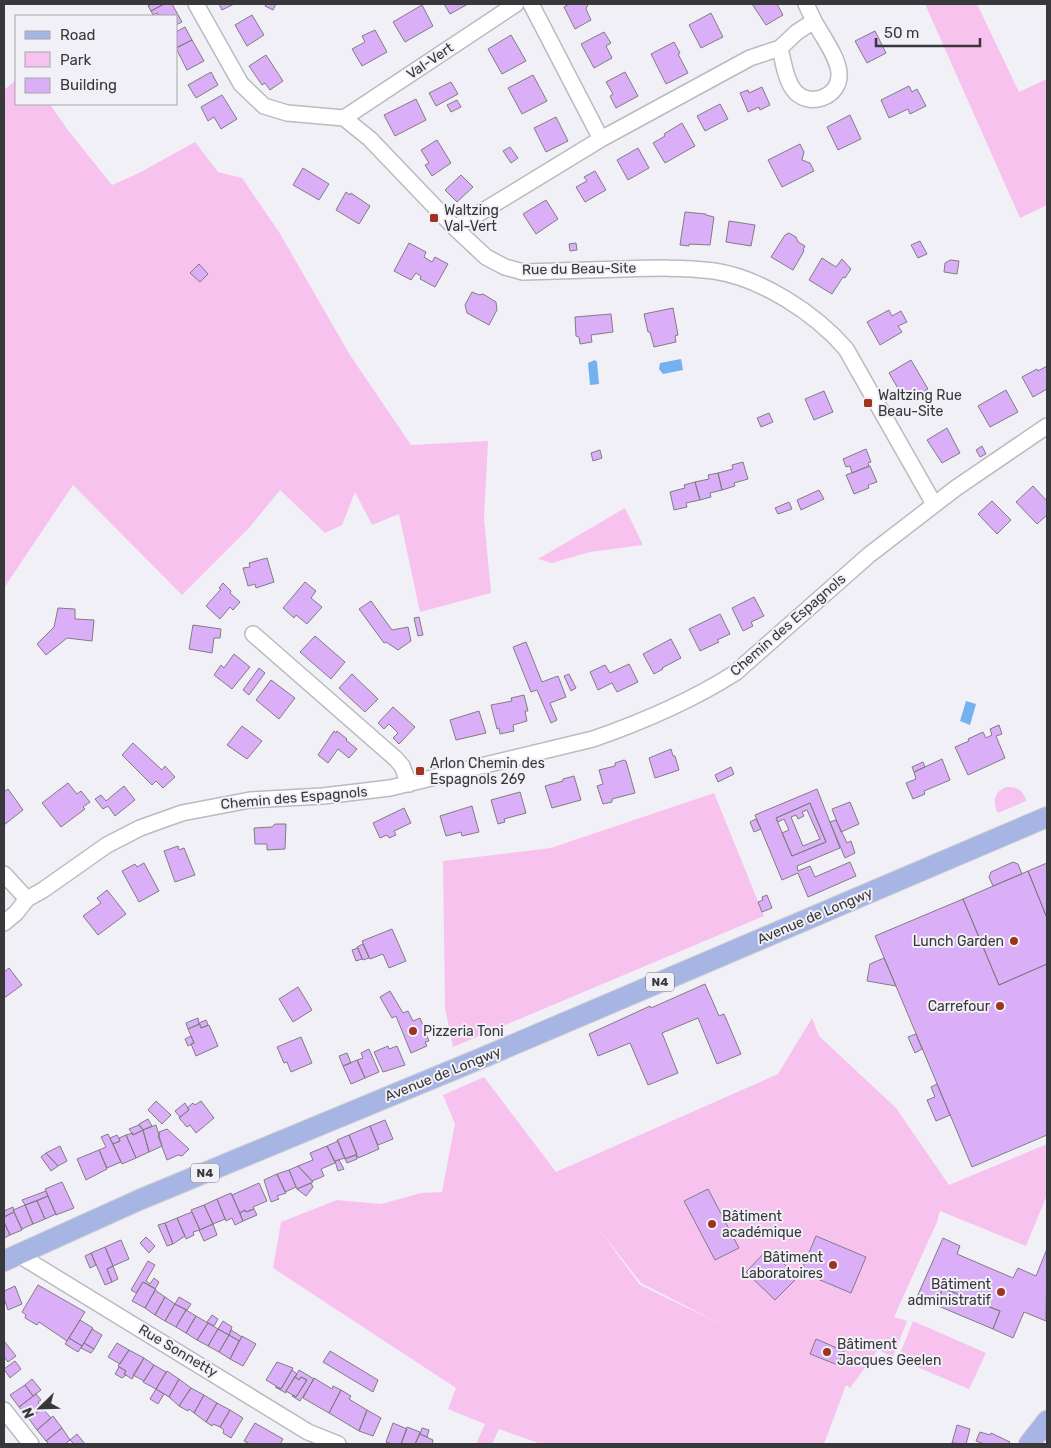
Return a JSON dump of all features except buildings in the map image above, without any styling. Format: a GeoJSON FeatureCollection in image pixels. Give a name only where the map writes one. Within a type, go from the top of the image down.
{"type":"FeatureCollection","features":[{"type":"Feature","properties":{"kind":"main road","name":"Avenue de Longwy"},"geometry":{"type":"LineString","coordinates":[[11,1258],[139,1200],[489,1055],[1047,817]]}},
{"type":"Feature","properties":{"kind":"main road"},"geometry":{"type":"LineString","coordinates":[[1029,1444],[1047,1421]]}},
{"type":"Feature","properties":{"kind":"street"},"geometry":{"type":"LineString","coordinates":[[196,4],[240,84],[264,106],[287,113],[344,118]]}},
{"type":"Feature","properties":{"kind":"street","name":"Val-Vert"},"geometry":{"type":"LineString","coordinates":[[344,118],[516,4]]}},
{"type":"Feature","properties":{"kind":"street"},"geometry":{"type":"LineString","coordinates":[[531,4],[601,139]]}},
{"type":"Feature","properties":{"kind":"street"},"geometry":{"type":"LineString","coordinates":[[780,48],[792,88],[800,96],[811,100],[821,98],[838,85],[837,62],[806,4]]}},
{"type":"Feature","properties":{"kind":"street"},"geometry":{"type":"LineString","coordinates":[[455,228],[601,139],[750,58],[780,48],[797,32],[814,21]]}},
{"type":"Feature","properties":{"kind":"street","name":"Rue du Beau-Site"},"geometry":{"type":"LineString","coordinates":[[344,118],[370,139],[455,228],[486,257],[505,267],[523,272],[674,268],[715,271],[754,283],[787,300],[836,337],[846,349],[934,504]]}},
{"type":"Feature","properties":{"kind":"street","name":"Chemin des Espagnols"},"geometry":{"type":"LineString","coordinates":[[4,922],[16,913],[27,899],[107,845],[140,828],[182,813],[250,800],[358,793],[408,784],[593,739],[622,729],[696,696],[735,673],[869,555],[934,504],[1047,426]]}},
{"type":"Feature","properties":{"kind":"street"},"geometry":{"type":"LineString","coordinates":[[253,634],[396,759],[402,766],[408,784]]}},
{"type":"Feature","properties":{"kind":"street"},"geometry":{"type":"LineString","coordinates":[[4,874],[27,899]]}},
{"type":"Feature","properties":{"kind":"street","name":"Rue Sonnetty"},"geometry":{"type":"LineString","coordinates":[[11,1258],[305,1438],[338,1444]]}},
{"type":"Feature","properties":{"kind":"street"},"geometry":{"type":"LineString","coordinates":[[4,1410],[31,1444]]}},
{"type":"Feature","properties":{"kind":"green space"},"geometry":{"type":"Polygon","coordinates":[[[925,4],[977,4],[1019,92],[1047,79],[1047,205],[1020,218],[925,4]]]}},
{"type":"Feature","properties":{"kind":"green space"},"geometry":{"type":"Polygon","coordinates":[[[15,81],[15,105],[51,105],[67,129],[112,185],[139,173],[195,142],[218,172],[242,178],[279,232],[350,355],[411,445],[488,441],[484,518],[491,593],[420,612],[399,514],[372,525],[355,492],[342,525],[325,533],[280,490],[249,528],[182,595],[73,485],[4,588],[4,90],[15,81]]]}},
{"type":"Feature","properties":{"kind":"green space"},"geometry":{"type":"Polygon","coordinates":[[[625,508],[643,545],[590,552],[552,563],[538,559],[625,508]]]}},
{"type":"Feature","properties":{"kind":"green space"},"geometry":{"type":"Polygon","coordinates":[[[1007,787],[1021,791],[1026,801],[998,813],[995,797],[999,791],[1007,787]]]}},
{"type":"Feature","properties":{"kind":"green space"},"geometry":{"type":"Polygon","coordinates":[[[714,793],[764,916],[453,1047],[445,1008],[443,861],[551,848],[714,793]]]}},
{"type":"Feature","properties":{"kind":"green space"},"geometry":{"type":"Polygon","coordinates":[[[812,1018],[819,1036],[896,1108],[949,1185],[1047,1144],[1047,1195],[1026,1246],[940,1211],[937,1222],[894,1317],[907,1321],[893,1357],[878,1350],[850,1388],[846,1385],[824,1444],[541,1444],[499,1429],[492,1444],[476,1444],[485,1424],[448,1409],[456,1388],[273,1268],[281,1222],[337,1200],[381,1204],[421,1193],[442,1192],[455,1124],[443,1095],[484,1077],[556,1172],[778,1074],[812,1018]],[[598,1228],[640,1285],[723,1325],[641,1283],[598,1228]]]}},
{"type":"Feature","properties":{"kind":"green space"},"geometry":{"type":"Polygon","coordinates":[[[913,1321],[986,1353],[969,1389],[898,1359],[913,1321]]]}},
{"type":"Feature","properties":{"kind":"water"},"geometry":{"type":"Polygon","coordinates":[[[681,359],[683,370],[663,374],[659,369],[660,363],[681,359]]]}},
{"type":"Feature","properties":{"kind":"water"},"geometry":{"type":"Polygon","coordinates":[[[595,360],[597,362],[599,384],[590,385],[588,363],[595,360]]]}},
{"type":"Feature","properties":{"kind":"water"},"geometry":{"type":"Polygon","coordinates":[[[966,701],[976,704],[970,725],[960,721],[966,701]]]}},
{"type":"Feature","properties":{"kind":"place","name":"Waltzing Val-Vert"},"geometry":{"type":"Point","coordinates":[434,218]}},
{"type":"Feature","properties":{"kind":"place","name":"Waltzing Rue Beau-Site"},"geometry":{"type":"Point","coordinates":[868,403]}},
{"type":"Feature","properties":{"kind":"place","name":"Arlon Chemin des Espagnols 269"},"geometry":{"type":"Point","coordinates":[420,771]}},
{"type":"Feature","properties":{"kind":"place","name":"Lunch Garden"},"geometry":{"type":"Point","coordinates":[1014,941]}},
{"type":"Feature","properties":{"kind":"place","name":"Carrefour"},"geometry":{"type":"Point","coordinates":[1000,1006]}},
{"type":"Feature","properties":{"kind":"place","name":"Pizzeria Toni"},"geometry":{"type":"Point","coordinates":[413,1031]}},
{"type":"Feature","properties":{"kind":"place","name":"Bâtiment académique"},"geometry":{"type":"Point","coordinates":[712,1224]}},
{"type":"Feature","properties":{"kind":"place","name":"Bâtiment Laboratoires"},"geometry":{"type":"Point","coordinates":[833,1265]}},
{"type":"Feature","properties":{"kind":"place","name":"Bâtiment administratif"},"geometry":{"type":"Point","coordinates":[1001,1292]}},
{"type":"Feature","properties":{"kind":"place","name":"Bâtiment Jacques Geelen"},"geometry":{"type":"Point","coordinates":[827,1352]}}]}
